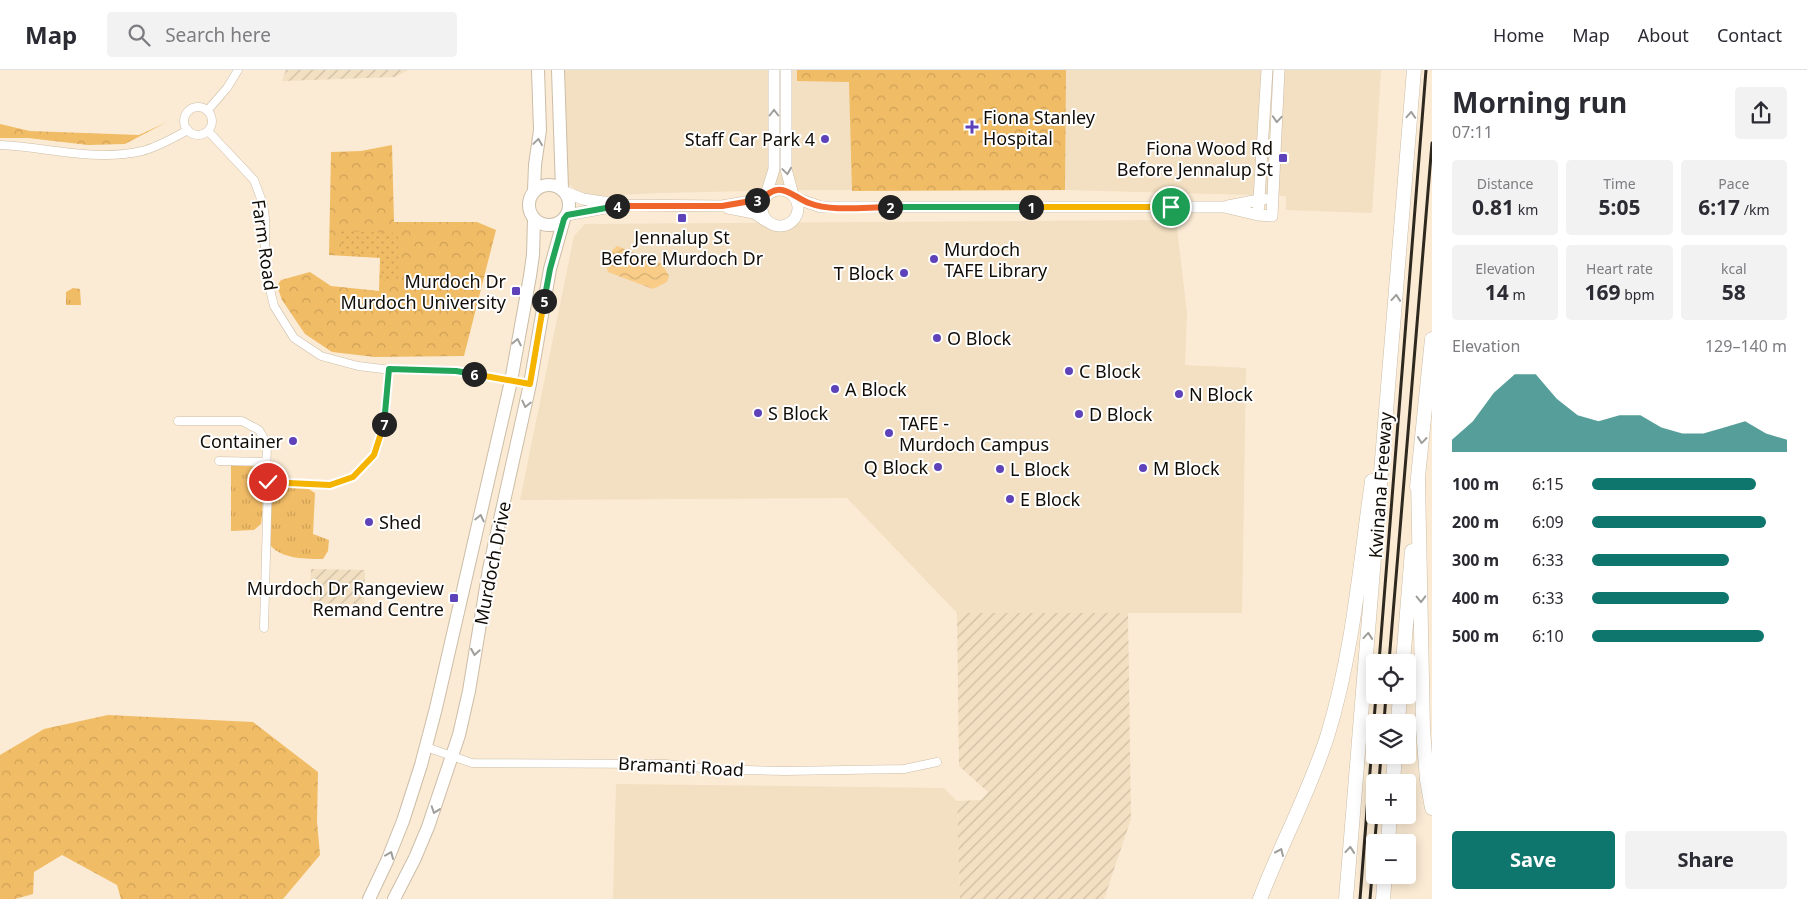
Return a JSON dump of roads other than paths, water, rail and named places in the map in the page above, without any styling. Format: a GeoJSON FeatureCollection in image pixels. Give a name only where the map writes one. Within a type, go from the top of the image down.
{"type":"FeatureCollection","features":[{"type":"Feature","properties":{"kind":"highway","name":"Kwinana Freeway"},"geometry":{"type":"LineString","coordinates":[[1346,899],[1414,70]]}},
{"type":"Feature","properties":{"kind":"highway","name":"Kwinana Freeway"},"geometry":{"type":"LineString","coordinates":[[1404,654],[1432,339]]}},
{"type":"Feature","properties":{"kind":"highway"},"geometry":{"type":"LineString","coordinates":[[1260,899],[1314,775],[1328,734],[1340,686],[1350,643],[1391,346]]}},
{"type":"Feature","properties":{"kind":"highway"},"geometry":{"type":"LineString","coordinates":[[1418,480],[1423,729],[1427,780],[1432,808]]}},
{"type":"Feature","properties":{"kind":"highway"},"geometry":{"type":"LineString","coordinates":[[1383,899],[1384,884]]}},
{"type":"Feature","properties":{"kind":"main road","name":"Murdoch Drive"},"geometry":{"type":"LineString","coordinates":[[368,899],[395,842],[426,747],[511,381],[533,255],[534,219],[529,208],[534,190],[540,130],[538,70]]}},
{"type":"Feature","properties":{"kind":"main road","name":"Murdoch Drive"},"geometry":{"type":"LineString","coordinates":[[395,898],[416,858],[428,827],[453,755],[464,713],[489,570],[530,384],[550,269],[570,203],[564,191],[558,70]]}},
{"type":"Feature","properties":{"kind":"main road"},"geometry":{"type":"LineString","coordinates":[[534,190],[545,185],[551,185],[564,191]]}},
{"type":"Feature","properties":{"kind":"main road"},"geometry":{"type":"LineString","coordinates":[[534,219],[539,223],[552,225],[565,217]]}},
{"type":"Feature","properties":{"kind":"street"},"geometry":{"type":"LineString","coordinates":[[207,111],[228,88],[238,70]]}},
{"type":"Feature","properties":{"kind":"street"},"geometry":{"type":"LineString","coordinates":[[766,221],[761,211],[774,168],[774,70]]}},
{"type":"Feature","properties":{"kind":"street"},"geometry":{"type":"LineString","coordinates":[[786,70],[786,169],[798,204],[798,212],[792,221]]}},
{"type":"Feature","properties":{"kind":"street"},"geometry":{"type":"LineString","coordinates":[[1258,215],[1267,70]]}},
{"type":"Feature","properties":{"kind":"street"},"geometry":{"type":"LineString","coordinates":[[1224,207],[1258,215],[1272,216],[1279,70]]}},
{"type":"Feature","properties":{"kind":"street"},"geometry":{"type":"LineString","coordinates":[[198,107],[207,111],[212,120],[208,131],[199,135],[188,130],[184,119],[189,110],[198,107]]}},
{"type":"Feature","properties":{"kind":"street"},"geometry":{"type":"LineString","coordinates":[[0,145],[24,146],[99,156],[144,150],[163,144],[188,130]]}},
{"type":"Feature","properties":{"kind":"street","name":"Farm Road"},"geometry":{"type":"LineString","coordinates":[[208,131],[254,180],[263,204],[266,268],[274,306],[294,338],[321,356],[358,366],[456,371],[530,384]]}},
{"type":"Feature","properties":{"kind":"street"},"geometry":{"type":"LineString","coordinates":[[564,191],[583,198],[623,205],[722,206],[765,197],[778,190],[784,190],[821,207],[1224,207],[1272,199]]}},
{"type":"Feature","properties":{"kind":"street"},"geometry":{"type":"LineString","coordinates":[[565,217],[623,205]]}},
{"type":"Feature","properties":{"kind":"street"},"geometry":{"type":"LineString","coordinates":[[722,206],[754,214],[778,226],[784,226],[821,207]]}},
{"type":"Feature","properties":{"kind":"street"},"geometry":{"type":"LineString","coordinates":[[268,482],[330,485],[353,477],[374,455],[384,426],[389,369]]}},
{"type":"Feature","properties":{"kind":"street"},"geometry":{"type":"LineString","coordinates":[[178,421],[242,421],[259,430],[266,444],[268,482],[264,628]]}},
{"type":"Feature","properties":{"kind":"street"},"geometry":{"type":"LineString","coordinates":[[219,461],[266,462]]}},
{"type":"Feature","properties":{"kind":"street","name":"Bramanti Road"},"geometry":{"type":"LineString","coordinates":[[426,747],[472,763],[666,764],[710,769],[785,771],[904,769],[937,762]]}},
{"type":"Feature","properties":{"kind":"water"},"geometry":{"type":"Polygon","coordinates":[[[617,246],[662,264],[669,276],[667,282],[653,289],[608,272],[608,257],[617,246]]]}},
{"type":"Feature","properties":{"kind":"railway"},"geometry":{"type":"LineString","coordinates":[[1380,654],[1426,70]]}},
{"type":"Feature","properties":{"kind":"railway"},"geometry":{"type":"LineString","coordinates":[[1390,654],[1432,143]]}},
{"type":"Feature","properties":{"kind":"railway"},"geometry":{"type":"LineString","coordinates":[[1360,899],[1375,704]]}},
{"type":"Feature","properties":{"kind":"railway"},"geometry":{"type":"LineString","coordinates":[[1385,704],[1385,714]]}},
{"type":"Feature","properties":{"kind":"railway"},"geometry":{"type":"LineString","coordinates":[[1380,764],[1380,774]]}},
{"type":"Feature","properties":{"kind":"railway"},"geometry":{"type":"LineString","coordinates":[[1370,899],[1376,824]]}},
{"type":"Feature","properties":{"kind":"place","name":"Fiona Stanley Hospital"},"geometry":{"type":"Point","coordinates":[972,127]}},
{"type":"Feature","properties":{"kind":"place","name":"Staff Car Park 4"},"geometry":{"type":"Point","coordinates":[825,139]}},
{"type":"Feature","properties":{"kind":"place","name":"Fiona Wood Rd Before Jennalup St"},"geometry":{"type":"Point","coordinates":[1283,158]}},
{"type":"Feature","properties":{"kind":"place","name":"Jennalup St Before Murdoch Dr"},"geometry":{"type":"Point","coordinates":[682,218]}},
{"type":"Feature","properties":{"kind":"place","name":"Murdoch TAFE Library"},"geometry":{"type":"Point","coordinates":[934,259]}},
{"type":"Feature","properties":{"kind":"place","name":"T Block"},"geometry":{"type":"Point","coordinates":[904,273]}},
{"type":"Feature","properties":{"kind":"place","name":"Murdoch Dr Murdoch University"},"geometry":{"type":"Point","coordinates":[516,291]}},
{"type":"Feature","properties":{"kind":"place","name":"O Block"},"geometry":{"type":"Point","coordinates":[937,338]}},
{"type":"Feature","properties":{"kind":"place","name":"C Block"},"geometry":{"type":"Point","coordinates":[1069,371]}},
{"type":"Feature","properties":{"kind":"place","name":"A Block"},"geometry":{"type":"Point","coordinates":[835,389]}},
{"type":"Feature","properties":{"kind":"place","name":"N Block"},"geometry":{"type":"Point","coordinates":[1179,394]}},
{"type":"Feature","properties":{"kind":"place","name":"S Block"},"geometry":{"type":"Point","coordinates":[758,413]}},
{"type":"Feature","properties":{"kind":"place","name":"D Block"},"geometry":{"type":"Point","coordinates":[1079,414]}},
{"type":"Feature","properties":{"kind":"place","name":"TAFE - Murdoch Campus"},"geometry":{"type":"Point","coordinates":[889,433]}},
{"type":"Feature","properties":{"kind":"place","name":"Container"},"geometry":{"type":"Point","coordinates":[293,441]}},
{"type":"Feature","properties":{"kind":"place","name":"Q Block"},"geometry":{"type":"Point","coordinates":[938,467]}},
{"type":"Feature","properties":{"kind":"place","name":"M Block"},"geometry":{"type":"Point","coordinates":[1143,468]}},
{"type":"Feature","properties":{"kind":"place","name":"L Block"},"geometry":{"type":"Point","coordinates":[1000,469]}},
{"type":"Feature","properties":{"kind":"place","name":"E Block"},"geometry":{"type":"Point","coordinates":[1010,499]}},
{"type":"Feature","properties":{"kind":"place","name":"Shed"},"geometry":{"type":"Point","coordinates":[369,522]}},
{"type":"Feature","properties":{"kind":"place","name":"Murdoch Dr Rangeview Remand Centre"},"geometry":{"type":"Point","coordinates":[454,598]}}]}
